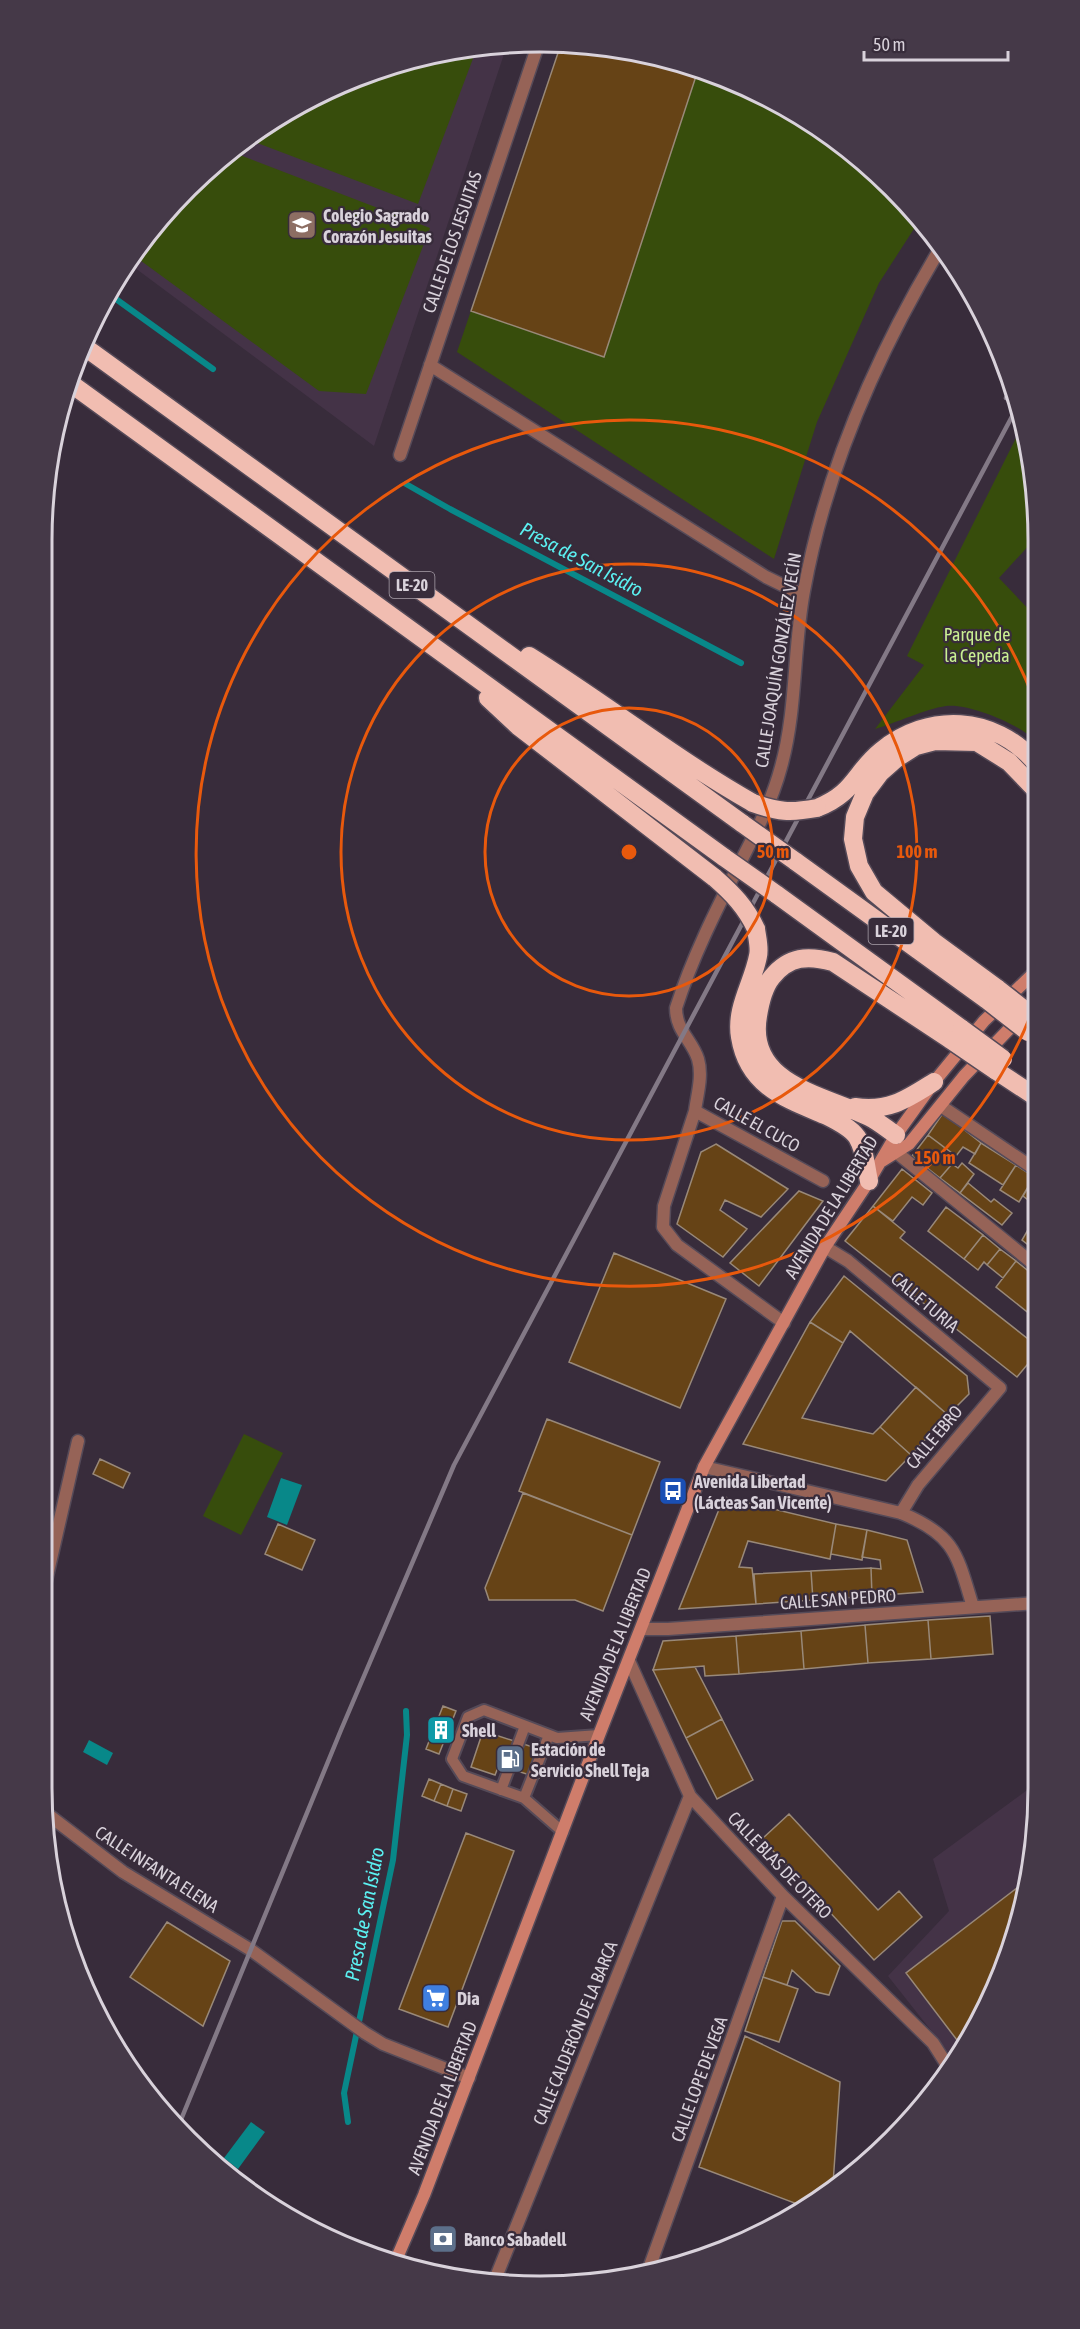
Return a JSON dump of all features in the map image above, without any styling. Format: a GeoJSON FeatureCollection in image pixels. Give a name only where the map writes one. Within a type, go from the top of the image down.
{"type":"FeatureCollection","features":[{"type":"Feature","properties":{"kind":"highway","name":"LE-20"},"geometry":{"type":"LineString","coordinates":[[91,351],[743,824],[992,995],[1028,1026]]}},
{"type":"Feature","properties":{"kind":"highway","name":"LE-20"},"geometry":{"type":"LineString","coordinates":[[77,388],[776,894],[956,1035]]}},
{"type":"Feature","properties":{"kind":"highway"},"geometry":{"type":"LineString","coordinates":[[407,582],[576,685],[725,787],[753,803],[776,811],[794,813],[817,808],[836,800],[851,787],[881,750],[924,727],[947,723],[972,724],[992,730],[1012,741],[1028,756]]}},
{"type":"Feature","properties":{"kind":"highway"},"geometry":{"type":"LineString","coordinates":[[425,640],[518,726],[715,878],[748,912],[756,929],[759,954],[740,1016],[740,1036],[746,1057],[758,1077],[774,1093],[838,1113],[870,1118],[896,1144]]}},
{"type":"Feature","properties":{"kind":"highway"},"geometry":{"type":"LineString","coordinates":[[992,995],[874,892],[860,866],[853,839],[855,817],[865,793],[880,773],[897,758],[916,746],[935,741],[976,742],[1009,762],[1028,782]]}},
{"type":"Feature","properties":{"kind":"highway"},"geometry":{"type":"LineString","coordinates":[[869,1182],[863,1150],[856,1135],[838,1113],[788,1082],[773,1070],[762,1054],[757,1038],[757,1019],[761,1000],[769,980],[782,966],[798,959],[816,957],[833,962],[956,1035],[999,1064],[1028,1079]]}},
{"type":"Feature","properties":{"kind":"highway"},"geometry":{"type":"LineString","coordinates":[[999,1064],[1028,1090]]}},
{"type":"Feature","properties":{"kind":"highway"},"geometry":{"type":"LineString","coordinates":[[838,1113],[863,1108],[889,1107],[906,1100],[934,1082]]}},
{"type":"Feature","properties":{"kind":"main road","name":"AVENIDA DE LA LIBERTAD"},"geometry":{"type":"LineString","coordinates":[[398,2255],[424,2195],[704,1467],[825,1247],[869,1182],[880,1161],[896,1144],[934,1082],[984,1021],[1028,979]]}},
{"type":"Feature","properties":{"kind":"main road"},"geometry":{"type":"LineString","coordinates":[[896,1144],[923,1126],[964,1076],[1028,1009]]}},
{"type":"Feature","properties":{"kind":"street","name":"CALLE DE LOS JESUITAS"},"geometry":{"type":"LineString","coordinates":[[400,455],[536,52]]}},
{"type":"Feature","properties":{"kind":"street","name":"CALLE JOAQUÍN GONZÁLEZ VECÍN"},"geometry":{"type":"LineString","coordinates":[[695,1111],[700,1076],[698,1060],[676,1021],[676,1008],[712,919],[771,801],[777,783],[790,713],[803,595],[812,549],[840,454],[865,389],[895,327],[936,256]]}},
{"type":"Feature","properties":{"kind":"street"},"geometry":{"type":"LineString","coordinates":[[430,366],[766,577],[803,595]]}},
{"type":"Feature","properties":{"kind":"street"},"geometry":{"type":"LineString","coordinates":[[941,1106],[1028,1165]]}},
{"type":"Feature","properties":{"kind":"street","name":"CALLE EL CUCO"},"geometry":{"type":"LineString","coordinates":[[784,1323],[677,1245],[663,1227],[664,1206],[695,1111],[823,1181]]}},
{"type":"Feature","properties":{"kind":"street"},"geometry":{"type":"LineString","coordinates":[[896,1144],[1028,1259]]}},
{"type":"Feature","properties":{"kind":"street","name":"CALLE TURIA"},"geometry":{"type":"LineString","coordinates":[[825,1247],[848,1262],[1000,1388]]}},
{"type":"Feature","properties":{"kind":"street","name":"CALLE EBRO"},"geometry":{"type":"LineString","coordinates":[[901,1513],[918,1485],[1000,1388]]}},
{"type":"Feature","properties":{"kind":"street"},"geometry":{"type":"LineString","coordinates":[[52,1554],[78,1441]]}},
{"type":"Feature","properties":{"kind":"street"},"geometry":{"type":"LineString","coordinates":[[704,1467],[901,1513],[941,1534],[958,1555],[974,1607]]}},
{"type":"Feature","properties":{"kind":"street","name":"CALLE SAN PEDRO"},"geometry":{"type":"LineString","coordinates":[[641,1629],[1028,1604]]}},
{"type":"Feature","properties":{"kind":"street","name":"CALLE BLAS DE OTERO"},"geometry":{"type":"LineString","coordinates":[[629,1661],[690,1796],[783,1896],[933,2043],[944,2061]]}},
{"type":"Feature","properties":{"kind":"street","name":"CALLE CALDERÓN DE LA BARCA"},"geometry":{"type":"LineString","coordinates":[[497,2274],[690,1796]]}},
{"type":"Feature","properties":{"kind":"street","name":"CALLE INFANTA ELENA"},"geometry":{"type":"LineString","coordinates":[[54,1820],[123,1872],[251,1950],[364,2033],[383,2044],[469,2078]]}},
{"type":"Feature","properties":{"kind":"street","name":"CALLE LOPE DE VEGA"},"geometry":{"type":"LineString","coordinates":[[651,2263],[783,1896]]}},
{"type":"Feature","properties":{"kind":"lane"},"geometry":{"type":"LineString","coordinates":[[563,1832],[524,1798],[463,1776],[452,1759],[468,1717],[484,1710],[557,1737],[599,1735]]}},
{"type":"Feature","properties":{"kind":"lane"},"geometry":{"type":"LineString","coordinates":[[501,1790],[525,1726]]}},
{"type":"Feature","properties":{"kind":"lane"},"geometry":{"type":"LineString","coordinates":[[524,1798],[549,1735]]}},
{"type":"Feature","properties":{"kind":"shaded area","name":"Colegio Sagrado Corazón Jesuitas"},"geometry":{"type":"Polygon","coordinates":[[[504,54],[374,446],[135,268],[153,243],[195,195],[243,153],[296,118],[324,103],[383,78],[445,62],[504,54]]]}},
{"type":"Feature","properties":{"kind":"shaded area"},"geometry":{"type":"Polygon","coordinates":[[[281,1478],[302,1485],[287,1525],[267,1517],[281,1478]]]}},
{"type":"Feature","properties":{"kind":"shaded area"},"geometry":{"type":"Polygon","coordinates":[[[89,1740],[113,1753],[107,1765],[83,1752],[89,1740]]]}},
{"type":"Feature","properties":{"kind":"shaded area"},"geometry":{"type":"Polygon","coordinates":[[[1028,1789],[1018,1884],[1002,1946],[977,2005],[949,2053],[888,1976],[949,1911],[933,1859],[1028,1789]]]}},
{"type":"Feature","properties":{"kind":"shaded area"},"geometry":{"type":"Polygon","coordinates":[[[251,2122],[265,2132],[238,2169],[224,2158],[251,2122]]]}},
{"type":"Feature","properties":{"kind":"green space"},"geometry":{"type":"Polygon","coordinates":[[[558,53],[604,57],[666,69],[697,78],[756,103],[784,118],[837,153],[885,195],[914,228],[879,283],[817,422],[774,559],[457,352],[558,53]]]}},
{"type":"Feature","properties":{"kind":"green space"},"geometry":{"type":"Polygon","coordinates":[[[473,57],[418,204],[257,143],[324,103],[383,78],[414,69],[473,57]]]}},
{"type":"Feature","properties":{"kind":"green space"},"geometry":{"type":"Polygon","coordinates":[[[240,155],[430,228],[366,394],[319,391],[141,261],[153,243],[195,195],[240,155]]]}},
{"type":"Feature","properties":{"kind":"green space","name":"Parque de la Cepeda"},"geometry":{"type":"Polygon","coordinates":[[[1016,437],[1023,476],[1028,547],[999,578],[1028,609],[1028,734],[993,716],[956,706],[929,710],[875,729],[924,665],[907,656],[1016,437]]]}},
{"type":"Feature","properties":{"kind":"green space"},"geometry":{"type":"Polygon","coordinates":[[[244,1434],[283,1453],[241,1535],[203,1516],[244,1434]]]}},
{"type":"Feature","properties":{"kind":"building"},"geometry":{"type":"Polygon","coordinates":[[[558,53],[635,62],[696,78],[604,357],[471,311],[558,53]]]}},
{"type":"Feature","properties":{"kind":"building"},"geometry":{"type":"Polygon","coordinates":[[[943,1113],[981,1143],[975,1154],[963,1147],[956,1156],[928,1135],[943,1113]]]}},
{"type":"Feature","properties":{"kind":"building"},"geometry":{"type":"Polygon","coordinates":[[[928,1135],[945,1148],[941,1154],[952,1164],[940,1178],[912,1156],[928,1135]]]}},
{"type":"Feature","properties":{"kind":"building"},"geometry":{"type":"Polygon","coordinates":[[[981,1143],[1016,1165],[1003,1185],[969,1163],[981,1143]]]}},
{"type":"Feature","properties":{"kind":"building"},"geometry":{"type":"Polygon","coordinates":[[[716,1144],[788,1189],[761,1217],[725,1200],[720,1210],[747,1229],[723,1257],[677,1224],[701,1152],[716,1144]]]}},
{"type":"Feature","properties":{"kind":"building"},"geometry":{"type":"Polygon","coordinates":[[[962,1163],[974,1174],[960,1193],[940,1178],[952,1164],[958,1168],[962,1163]]]}},
{"type":"Feature","properties":{"kind":"building"},"geometry":{"type":"Polygon","coordinates":[[[1016,1165],[1028,1173],[1028,1187],[1019,1202],[1000,1190],[1016,1165]]]}},
{"type":"Feature","properties":{"kind":"building"},"geometry":{"type":"Polygon","coordinates":[[[902,1169],[932,1193],[923,1205],[912,1197],[893,1221],[873,1206],[902,1169]]]}},
{"type":"Feature","properties":{"kind":"building"},"geometry":{"type":"Polygon","coordinates":[[[968,1183],[991,1202],[994,1199],[1012,1213],[1002,1225],[960,1193],[968,1183]]]}},
{"type":"Feature","properties":{"kind":"building"},"geometry":{"type":"Polygon","coordinates":[[[1028,1187],[1028,1200],[1023,1196],[1028,1187]]]}},
{"type":"Feature","properties":{"kind":"building"},"geometry":{"type":"Polygon","coordinates":[[[799,1191],[823,1201],[759,1286],[730,1263],[799,1191]]]}},
{"type":"Feature","properties":{"kind":"building"},"geometry":{"type":"Polygon","coordinates":[[[873,1206],[905,1232],[900,1238],[1028,1339],[1028,1364],[1017,1377],[845,1241],[873,1206]]]}},
{"type":"Feature","properties":{"kind":"building"},"geometry":{"type":"Polygon","coordinates":[[[946,1207],[983,1235],[964,1259],[928,1231],[946,1207]]]}},
{"type":"Feature","properties":{"kind":"building"},"geometry":{"type":"Polygon","coordinates":[[[1028,1230],[1028,1245],[1022,1240],[1028,1230]]]}},
{"type":"Feature","properties":{"kind":"building"},"geometry":{"type":"Polygon","coordinates":[[[983,1235],[1000,1249],[987,1265],[984,1262],[978,1270],[964,1259],[983,1235]]]}},
{"type":"Feature","properties":{"kind":"building"},"geometry":{"type":"Polygon","coordinates":[[[1000,1249],[1016,1261],[1003,1278],[987,1265],[1000,1249]]]}},
{"type":"Feature","properties":{"kind":"building"},"geometry":{"type":"Polygon","coordinates":[[[614,1253],[726,1299],[680,1408],[569,1362],[614,1253]]]}},
{"type":"Feature","properties":{"kind":"building"},"geometry":{"type":"Polygon","coordinates":[[[1016,1261],[1028,1271],[1028,1313],[996,1287],[1016,1261]]]}},
{"type":"Feature","properties":{"kind":"building"},"geometry":{"type":"Polygon","coordinates":[[[844,1276],[967,1376],[969,1394],[948,1415],[850,1331],[843,1343],[810,1322],[844,1276]]]}},
{"type":"Feature","properties":{"kind":"building"},"geometry":{"type":"Polygon","coordinates":[[[810,1322],[843,1343],[802,1418],[873,1434],[880,1427],[911,1455],[886,1481],[743,1444],[810,1322]]]}},
{"type":"Feature","properties":{"kind":"building"},"geometry":{"type":"Polygon","coordinates":[[[916,1387],[948,1415],[911,1455],[880,1427],[916,1387]]]}},
{"type":"Feature","properties":{"kind":"building"},"geometry":{"type":"Polygon","coordinates":[[[547,1419],[660,1462],[632,1535],[519,1491],[547,1419]]]}},
{"type":"Feature","properties":{"kind":"building"},"geometry":{"type":"Polygon","coordinates":[[[100,1459],[130,1473],[123,1488],[93,1474],[100,1459]]]}},
{"type":"Feature","properties":{"kind":"building"},"geometry":{"type":"Polygon","coordinates":[[[523,1493],[632,1535],[603,1611],[575,1600],[489,1600],[485,1588],[523,1493]]]}},
{"type":"Feature","properties":{"kind":"building"},"geometry":{"type":"Polygon","coordinates":[[[724,1497],[836,1524],[830,1559],[748,1541],[739,1567],[752,1568],[756,1604],[679,1609],[724,1497]]]}},
{"type":"Feature","properties":{"kind":"building"},"geometry":{"type":"Polygon","coordinates":[[[278,1524],[315,1540],[302,1570],[265,1554],[278,1524]]]}},
{"type":"Feature","properties":{"kind":"building"},"geometry":{"type":"Polygon","coordinates":[[[836,1524],[867,1530],[862,1560],[831,1554],[836,1524]]]}},
{"type":"Feature","properties":{"kind":"building"},"geometry":{"type":"Polygon","coordinates":[[[867,1530],[907,1540],[923,1592],[872,1596],[871,1568],[881,1569],[880,1560],[862,1557],[867,1530]]]}},
{"type":"Feature","properties":{"kind":"building"},"geometry":{"type":"Polygon","coordinates":[[[871,1568],[872,1596],[813,1600],[811,1571],[871,1568]]]}},
{"type":"Feature","properties":{"kind":"building"},"geometry":{"type":"Polygon","coordinates":[[[811,1571],[813,1600],[756,1604],[754,1574],[811,1571]]]}},
{"type":"Feature","properties":{"kind":"building"},"geometry":{"type":"Polygon","coordinates":[[[990,1616],[993,1654],[931,1659],[928,1620],[990,1616]]]}},
{"type":"Feature","properties":{"kind":"building"},"geometry":{"type":"Polygon","coordinates":[[[928,1620],[931,1659],[868,1663],[865,1625],[928,1620]]]}},
{"type":"Feature","properties":{"kind":"building"},"geometry":{"type":"Polygon","coordinates":[[[865,1625],[868,1663],[804,1669],[801,1631],[865,1625]]]}},
{"type":"Feature","properties":{"kind":"building"},"geometry":{"type":"Polygon","coordinates":[[[801,1631],[804,1669],[739,1674],[736,1636],[801,1631]]]}},
{"type":"Feature","properties":{"kind":"building"},"geometry":{"type":"Polygon","coordinates":[[[736,1636],[739,1674],[705,1676],[704,1666],[653,1670],[663,1641],[736,1636]]]}},
{"type":"Feature","properties":{"kind":"building"},"geometry":{"type":"Polygon","coordinates":[[[695,1667],[722,1719],[686,1738],[653,1670],[695,1667]]]}},
{"type":"Feature","properties":{"kind":"building","name":"Shell"},"geometry":{"type":"Polygon","coordinates":[[[443,1706],[456,1711],[439,1754],[426,1749],[443,1706]]]}},
{"type":"Feature","properties":{"kind":"building"},"geometry":{"type":"Polygon","coordinates":[[[722,1719],[753,1780],[717,1799],[686,1738],[722,1719]]]}},
{"type":"Feature","properties":{"kind":"building","name":"Estación de Servicio Shell Teja"},"geometry":{"type":"Polygon","coordinates":[[[483,1731],[548,1752],[539,1778],[499,1765],[495,1775],[471,1767],[483,1731]]]}},
{"type":"Feature","properties":{"kind":"building","name":"Shell"},"geometry":{"type":"Polygon","coordinates":[[[429,1779],[441,1784],[434,1801],[422,1796],[429,1779]]]}},
{"type":"Feature","properties":{"kind":"building","name":"Shell"},"geometry":{"type":"Polygon","coordinates":[[[441,1784],[453,1789],[447,1806],[434,1801],[441,1784]]]}},
{"type":"Feature","properties":{"kind":"building","name":"Shell"},"geometry":{"type":"Polygon","coordinates":[[[453,1789],[467,1794],[461,1811],[447,1806],[453,1789]]]}},
{"type":"Feature","properties":{"kind":"building"},"geometry":{"type":"Polygon","coordinates":[[[789,1814],[878,1910],[899,1891],[922,1917],[874,1960],[762,1839],[789,1814]]]}},
{"type":"Feature","properties":{"kind":"building"},"geometry":{"type":"Polygon","coordinates":[[[466,1833],[514,1851],[448,2027],[399,2009],[466,1833]]]}},
{"type":"Feature","properties":{"kind":"building"},"geometry":{"type":"Polygon","coordinates":[[[1017,1888],[1002,1946],[977,2005],[957,2040],[906,1973],[1017,1888]]]}},
{"type":"Feature","properties":{"kind":"building"},"geometry":{"type":"Polygon","coordinates":[[[782,1921],[795,1921],[840,1966],[829,1995],[816,1992],[792,1970],[787,1985],[763,1977],[782,1921]]]}},
{"type":"Feature","properties":{"kind":"building"},"geometry":{"type":"Polygon","coordinates":[[[167,1922],[230,1961],[203,2026],[130,1977],[167,1922]]]}},
{"type":"Feature","properties":{"kind":"building"},"geometry":{"type":"Polygon","coordinates":[[[763,1977],[798,1989],[779,2042],[745,2031],[763,1977]]]}},
{"type":"Feature","properties":{"kind":"building"},"geometry":{"type":"Polygon","coordinates":[[[745,2036],[840,2082],[833,2179],[796,2204],[699,2167],[745,2036]]]}},
{"type":"Feature","properties":{"kind":"waterway","name":"Presa de San Isidro"},"geometry":{"type":"LineString","coordinates":[[116,299],[213,369]]}},
{"type":"Feature","properties":{"kind":"waterway","name":"Presa de San Isidro"},"geometry":{"type":"LineString","coordinates":[[406,484],[741,663]]}},
{"type":"Feature","properties":{"kind":"waterway","name":"Presa de San Isidro"},"geometry":{"type":"LineString","coordinates":[[348,2122],[344,2093],[393,1860],[407,1735],[406,1711]]}},
{"type":"Feature","properties":{"kind":"railway"},"geometry":{"type":"LineString","coordinates":[[181,2119],[341,1730],[454,1465],[1012,417]]}},
{"type":"Feature","properties":{"kind":"place","name":"Colegio Sagrado Corazón Jesuitas"},"geometry":{"type":"Point","coordinates":[302,225]}},
{"type":"Feature","properties":{"kind":"place","name":"Avenida Libertad (Lácteas San Vicente)"},"geometry":{"type":"Point","coordinates":[673,1491]}},
{"type":"Feature","properties":{"kind":"place","name":"Shell"},"geometry":{"type":"Point","coordinates":[441,1730]}},
{"type":"Feature","properties":{"kind":"place","name":"Estación de Servicio Shell Teja"},"geometry":{"type":"Point","coordinates":[510,1759]}},
{"type":"Feature","properties":{"kind":"place","name":"Dia"},"geometry":{"type":"Point","coordinates":[436,1998]}},
{"type":"Feature","properties":{"kind":"place","name":"Banco Sabadell"},"geometry":{"type":"Point","coordinates":[443,2239]}}]}
